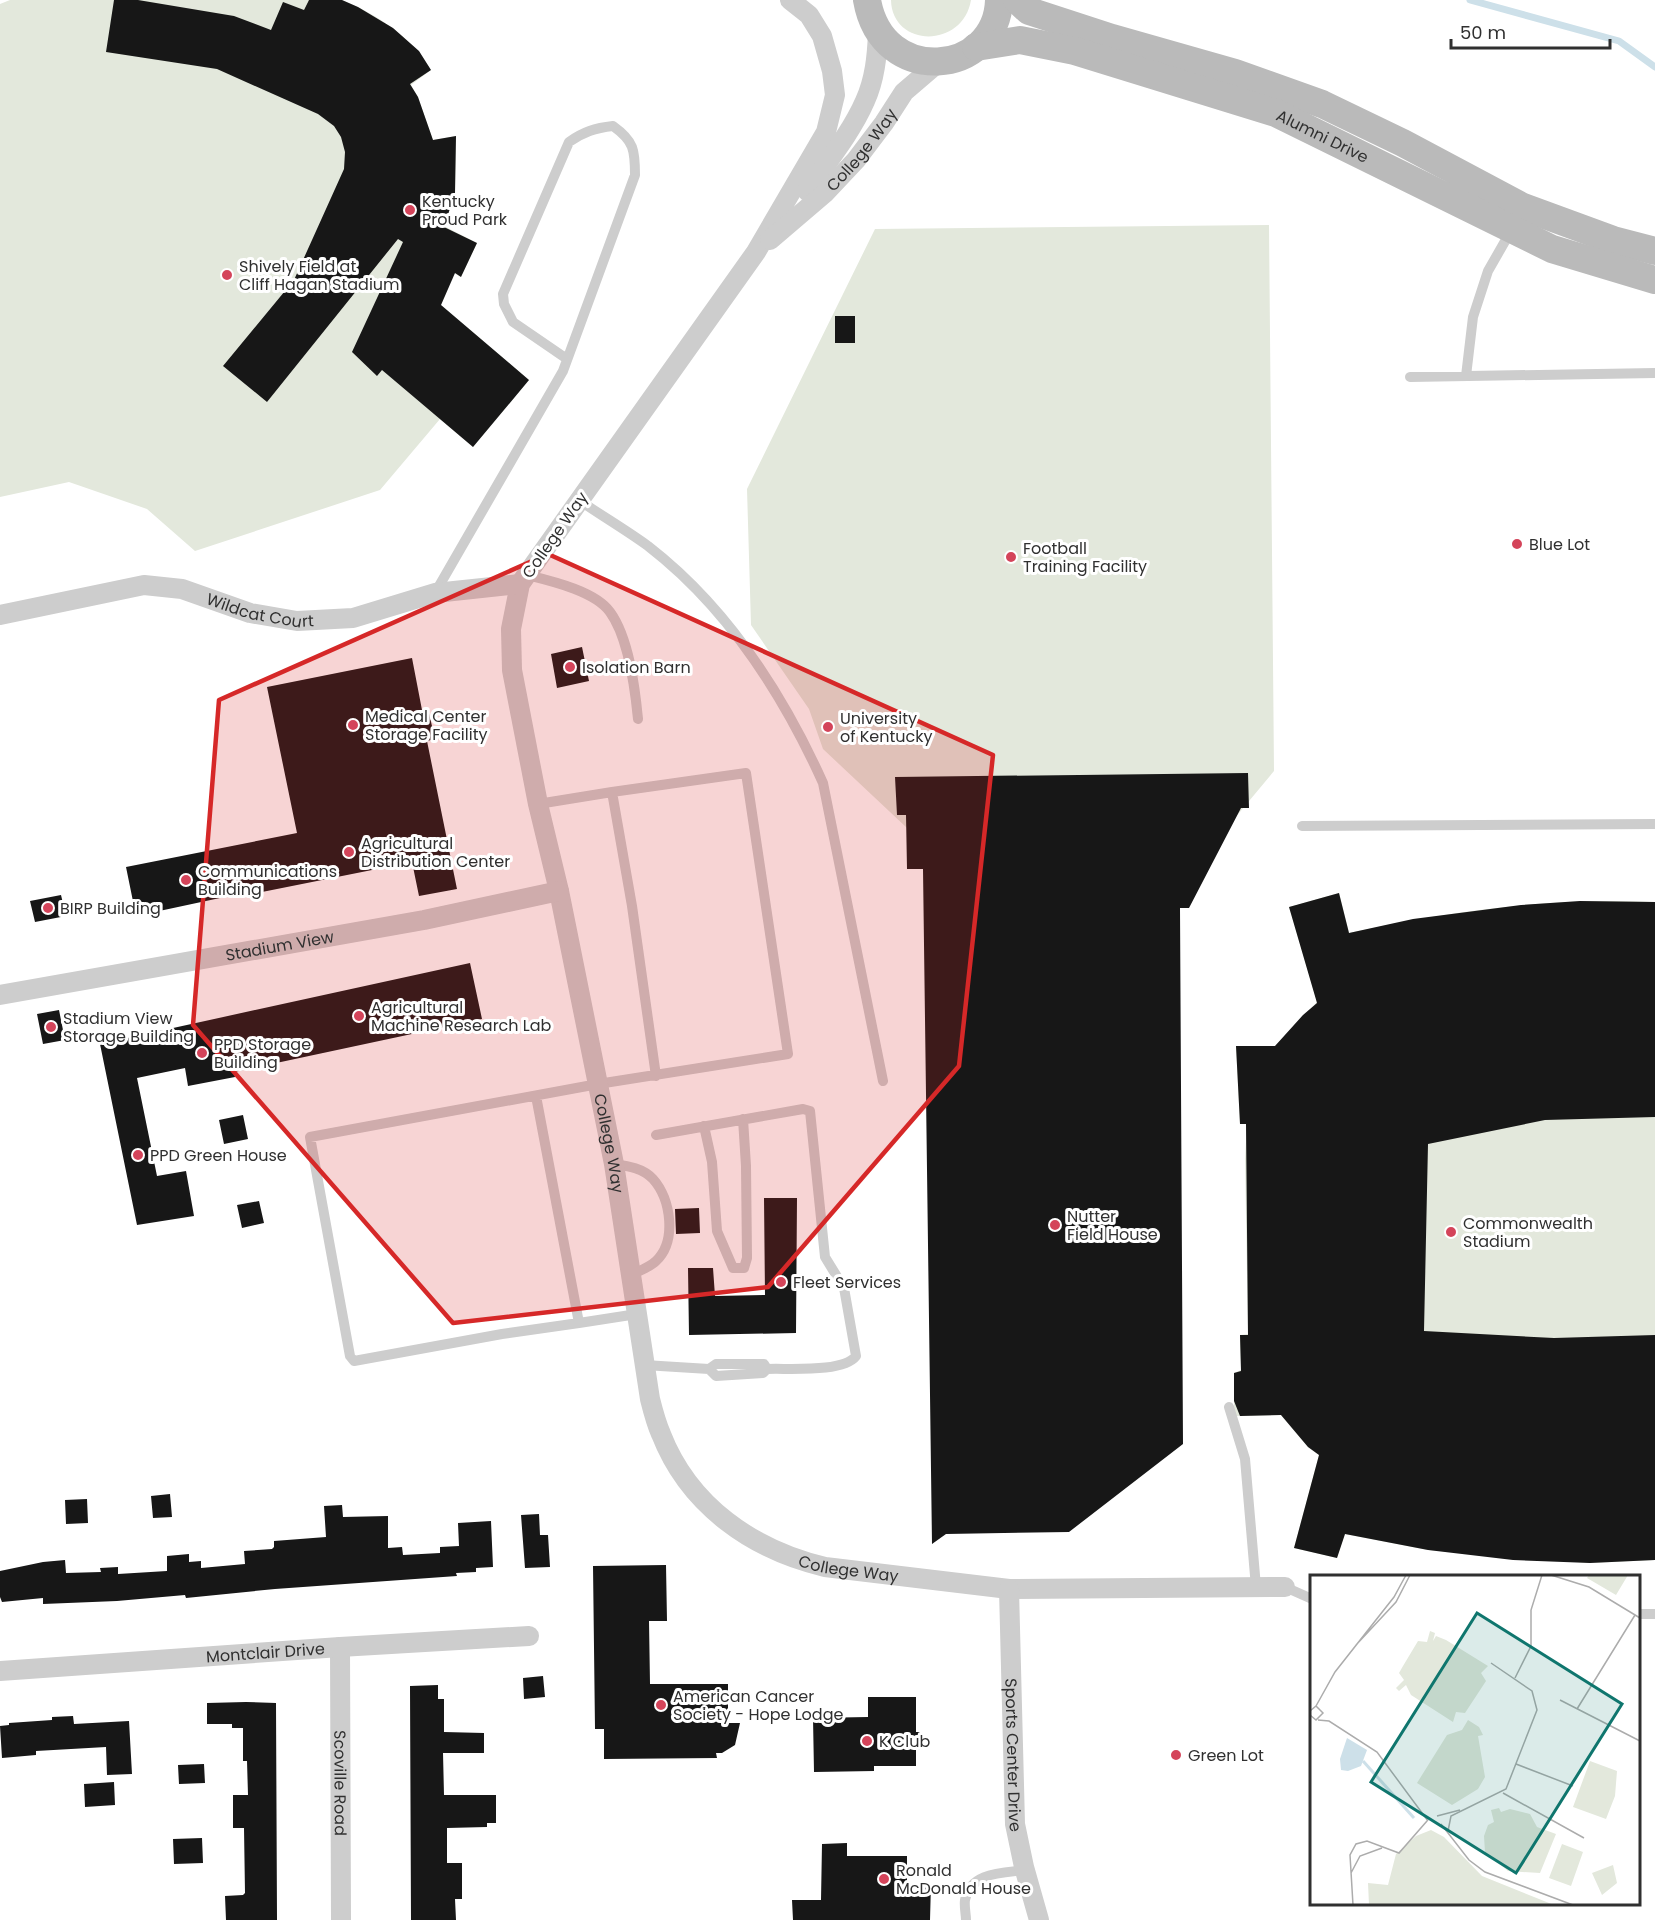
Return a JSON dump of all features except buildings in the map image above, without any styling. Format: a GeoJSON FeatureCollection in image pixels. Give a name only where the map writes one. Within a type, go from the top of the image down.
{"type":"FeatureCollection","features":[{"type":"Feature","properties":{"kind":"main road"},"geometry":{"type":"LineString","coordinates":[[868,12],[890,46],[904,56],[921,61],[939,62],[952,60],[976,47],[995,20],[999,0]]}},
{"type":"Feature","properties":{"kind":"main road","name":"Alumni Drive"},"geometry":{"type":"LineString","coordinates":[[1017,0],[1029,11],[1112,38],[1235,72],[1322,104],[1403,143],[1518,218],[1552,249],[1655,280]]}},
{"type":"Feature","properties":{"kind":"main road","name":"Alumni Drive"},"geometry":{"type":"LineString","coordinates":[[976,47],[1020,40],[1075,51],[1276,112],[1518,218],[1655,251]]}},
{"type":"Feature","properties":{"kind":"street","name":"College Way"},"geometry":{"type":"LineString","coordinates":[[790,0],[808,15],[822,36],[832,71],[835,94],[826,132],[756,252],[524,580],[511,629],[513,670],[538,804],[559,891],[614,1164],[650,1399],[670,1454],[694,1491],[720,1518],[737,1530],[772,1550],[804,1562],[825,1567],[1009,1589],[1285,1587]]}},
{"type":"Feature","properties":{"kind":"street","name":"College Way"},"geometry":{"type":"LineString","coordinates":[[777,233],[852,126],[865,100],[873,77],[868,12]]}},
{"type":"Feature","properties":{"kind":"street","name":"College Way"},"geometry":{"type":"LineString","coordinates":[[756,252],[833,185],[856,160],[904,92],[939,62]]}},
{"type":"Feature","properties":{"kind":"street","name":"Wildcat Court"},"geometry":{"type":"LineString","coordinates":[[0,615],[144,585],[182,589],[250,613],[297,621],[353,618],[435,593],[524,580]]}},
{"type":"Feature","properties":{"kind":"street","name":"Stadium View"},"geometry":{"type":"LineString","coordinates":[[0,995],[424,920],[559,891]]}},
{"type":"Feature","properties":{"kind":"street","name":"Sports Center Drive"},"geometry":{"type":"LineString","coordinates":[[1009,1589],[1015,1824],[1039,1920]]}},
{"type":"Feature","properties":{"kind":"street","name":"Montclair Drive"},"geometry":{"type":"LineString","coordinates":[[0,1671],[529,1636]]}},
{"type":"Feature","properties":{"kind":"street","name":"Scoville Road"},"geometry":{"type":"LineString","coordinates":[[340,1647],[341,1920]]}},
{"type":"Feature","properties":{"kind":"lane"},"geometry":{"type":"LineString","coordinates":[[435,593],[545,404],[567,359],[635,175],[635,153],[627,136],[612,126],[581,133],[569,142],[503,294],[504,304],[513,322],[567,359]]}},
{"type":"Feature","properties":{"kind":"lane"},"geometry":{"type":"LineString","coordinates":[[1466,376],[1473,317],[1488,271],[1518,218]]}},
{"type":"Feature","properties":{"kind":"lane"},"geometry":{"type":"LineString","coordinates":[[1410,377],[1655,374]]}},
{"type":"Feature","properties":{"kind":"lane"},"geometry":{"type":"LineString","coordinates":[[579,500],[648,547],[698,591],[745,644],[778,696],[809,752],[823,783],[883,1081]]}},
{"type":"Feature","properties":{"kind":"lane"},"geometry":{"type":"LineString","coordinates":[[524,580],[555,582],[594,598],[610,611],[621,634],[633,675],[638,719]]}},
{"type":"Feature","properties":{"kind":"lane"},"geometry":{"type":"LineString","coordinates":[[538,804],[746,773],[788,1054],[598,1084],[310,1137],[350,1356],[354,1361],[502,1334],[637,1314]]}},
{"type":"Feature","properties":{"kind":"lane"},"geometry":{"type":"LineString","coordinates":[[612,792],[632,906],[656,1076]]}},
{"type":"Feature","properties":{"kind":"lane"},"geometry":{"type":"LineString","coordinates":[[1302,826],[1655,824]]}},
{"type":"Feature","properties":{"kind":"lane"},"geometry":{"type":"LineString","coordinates":[[536,1096],[579,1323]]}},
{"type":"Feature","properties":{"kind":"lane"},"geometry":{"type":"LineString","coordinates":[[644,1365],[709,1369],[716,1364],[764,1364],[767,1369],[824,1368],[852,1361],[856,1356],[844,1287],[825,1257],[810,1111],[803,1109],[656,1135]]}},
{"type":"Feature","properties":{"kind":"lane"},"geometry":{"type":"LineString","coordinates":[[704,1126],[712,1162],[717,1231],[733,1268],[744,1268],[747,1258],[743,1119]]}},
{"type":"Feature","properties":{"kind":"lane"},"geometry":{"type":"LineString","coordinates":[[614,1164],[634,1167],[652,1177],[663,1193],[669,1215],[668,1243],[656,1262],[631,1275]]}},
{"type":"Feature","properties":{"kind":"lane"},"geometry":{"type":"LineString","coordinates":[[1229,1407],[1245,1459],[1256,1587]]}},
{"type":"Feature","properties":{"kind":"lane"},"geometry":{"type":"LineString","coordinates":[[1285,1587],[1310,1599]]}},
{"type":"Feature","properties":{"kind":"lane"},"geometry":{"type":"LineString","coordinates":[[966,1920],[965,1900],[972,1885],[988,1875],[1025,1870]]}},
{"type":"Feature","properties":{"kind":"highlighted area"},"geometry":{"type":"Polygon","coordinates":[[[548,554],[993,755],[959,1066],[768,1287],[453,1323],[193,1025],[219,700],[548,554]]]}},
{"type":"Feature","properties":{"kind":"shaded area","name":"Shively Field at Cliff Hagan Stadium"},"geometry":{"type":"Polygon","coordinates":[[[10,0],[342,0],[368,12],[403,37],[431,70],[411,85],[418,97],[433,140],[456,136],[455,193],[444,226],[477,243],[461,277],[454,273],[441,305],[529,380],[473,447],[440,419],[380,490],[195,551],[147,509],[69,482],[0,497],[0,4],[10,0]]]}},
{"type":"Feature","properties":{"kind":"shaded area"},"geometry":{"type":"Polygon","coordinates":[[[891,0],[971,0],[965,16],[955,27],[942,34],[928,36],[915,34],[903,27],[894,16],[891,0]]]}},
{"type":"Feature","properties":{"kind":"shaded area","name":"Football Training Facility"},"geometry":{"type":"Polygon","coordinates":[[[1269,225],[1274,771],[1179,885],[923,843],[823,749],[809,709],[751,625],[747,489],[875,229],[1269,225]]]}},
{"type":"Feature","properties":{"kind":"shaded area","name":"Commonwealth Stadium"},"geometry":{"type":"Polygon","coordinates":[[[1339,893],[1349,933],[1425,918],[1501,907],[1578,902],[1655,902],[1655,1560],[1590,1563],[1428,1550],[1345,1534],[1337,1558],[1294,1548],[1319,1455],[1308,1447],[1281,1415],[1234,1416],[1234,1373],[1241,1370],[1240,1335],[1248,1334],[1245,1159],[1247,1124],[1240,1124],[1236,1046],[1275,1046],[1317,1002],[1289,907],[1339,893]]]}},
{"type":"Feature","properties":{"kind":"waterway"},"geometry":{"type":"LineString","coordinates":[[1470,0],[1619,41],[1655,67]]}},
{"type":"Feature","properties":{"kind":"place","name":"Kentucky Proud Park"},"geometry":{"type":"Point","coordinates":[410,210]}},
{"type":"Feature","properties":{"kind":"place","name":"Shively Field at Cliff Hagan Stadium"},"geometry":{"type":"Point","coordinates":[227,275]}},
{"type":"Feature","properties":{"kind":"place","name":"Blue Lot"},"geometry":{"type":"Point","coordinates":[1517,544]}},
{"type":"Feature","properties":{"kind":"place","name":"Football Training Facility"},"geometry":{"type":"Point","coordinates":[1011,557]}},
{"type":"Feature","properties":{"kind":"place","name":"Isolation Barn"},"geometry":{"type":"Point","coordinates":[570,667]}},
{"type":"Feature","properties":{"kind":"place","name":"Medical Center Storage Facility"},"geometry":{"type":"Point","coordinates":[353,725]}},
{"type":"Feature","properties":{"kind":"place","name":"University of Kentucky"},"geometry":{"type":"Point","coordinates":[828,727]}},
{"type":"Feature","properties":{"kind":"place","name":"Agricultural Distribution Center"},"geometry":{"type":"Point","coordinates":[349,852]}},
{"type":"Feature","properties":{"kind":"place","name":"Communications Building"},"geometry":{"type":"Point","coordinates":[186,880]}},
{"type":"Feature","properties":{"kind":"place","name":"BIRP Building"},"geometry":{"type":"Point","coordinates":[48,908]}},
{"type":"Feature","properties":{"kind":"place","name":"Agricultural Machine Research Lab"},"geometry":{"type":"Point","coordinates":[359,1016]}},
{"type":"Feature","properties":{"kind":"place","name":"Stadium View Storage Building"},"geometry":{"type":"Point","coordinates":[51,1027]}},
{"type":"Feature","properties":{"kind":"place","name":"PPD Storage Building"},"geometry":{"type":"Point","coordinates":[202,1053]}},
{"type":"Feature","properties":{"kind":"place","name":"PPD Green House"},"geometry":{"type":"Point","coordinates":[138,1155]}},
{"type":"Feature","properties":{"kind":"place","name":"Nutter Field House"},"geometry":{"type":"Point","coordinates":[1055,1225]}},
{"type":"Feature","properties":{"kind":"place","name":"Commonwealth Stadium"},"geometry":{"type":"Point","coordinates":[1451,1232]}},
{"type":"Feature","properties":{"kind":"place","name":"Fleet Services"},"geometry":{"type":"Point","coordinates":[781,1282]}},
{"type":"Feature","properties":{"kind":"place","name":"American Cancer Society - Hope Lodge"},"geometry":{"type":"Point","coordinates":[661,1705]}},
{"type":"Feature","properties":{"kind":"place","name":"K Club"},"geometry":{"type":"Point","coordinates":[867,1741]}},
{"type":"Feature","properties":{"kind":"place","name":"Green Lot"},"geometry":{"type":"Point","coordinates":[1176,1755]}},
{"type":"Feature","properties":{"kind":"place","name":"Ronald McDonald House"},"geometry":{"type":"Point","coordinates":[884,1879]}}]}
